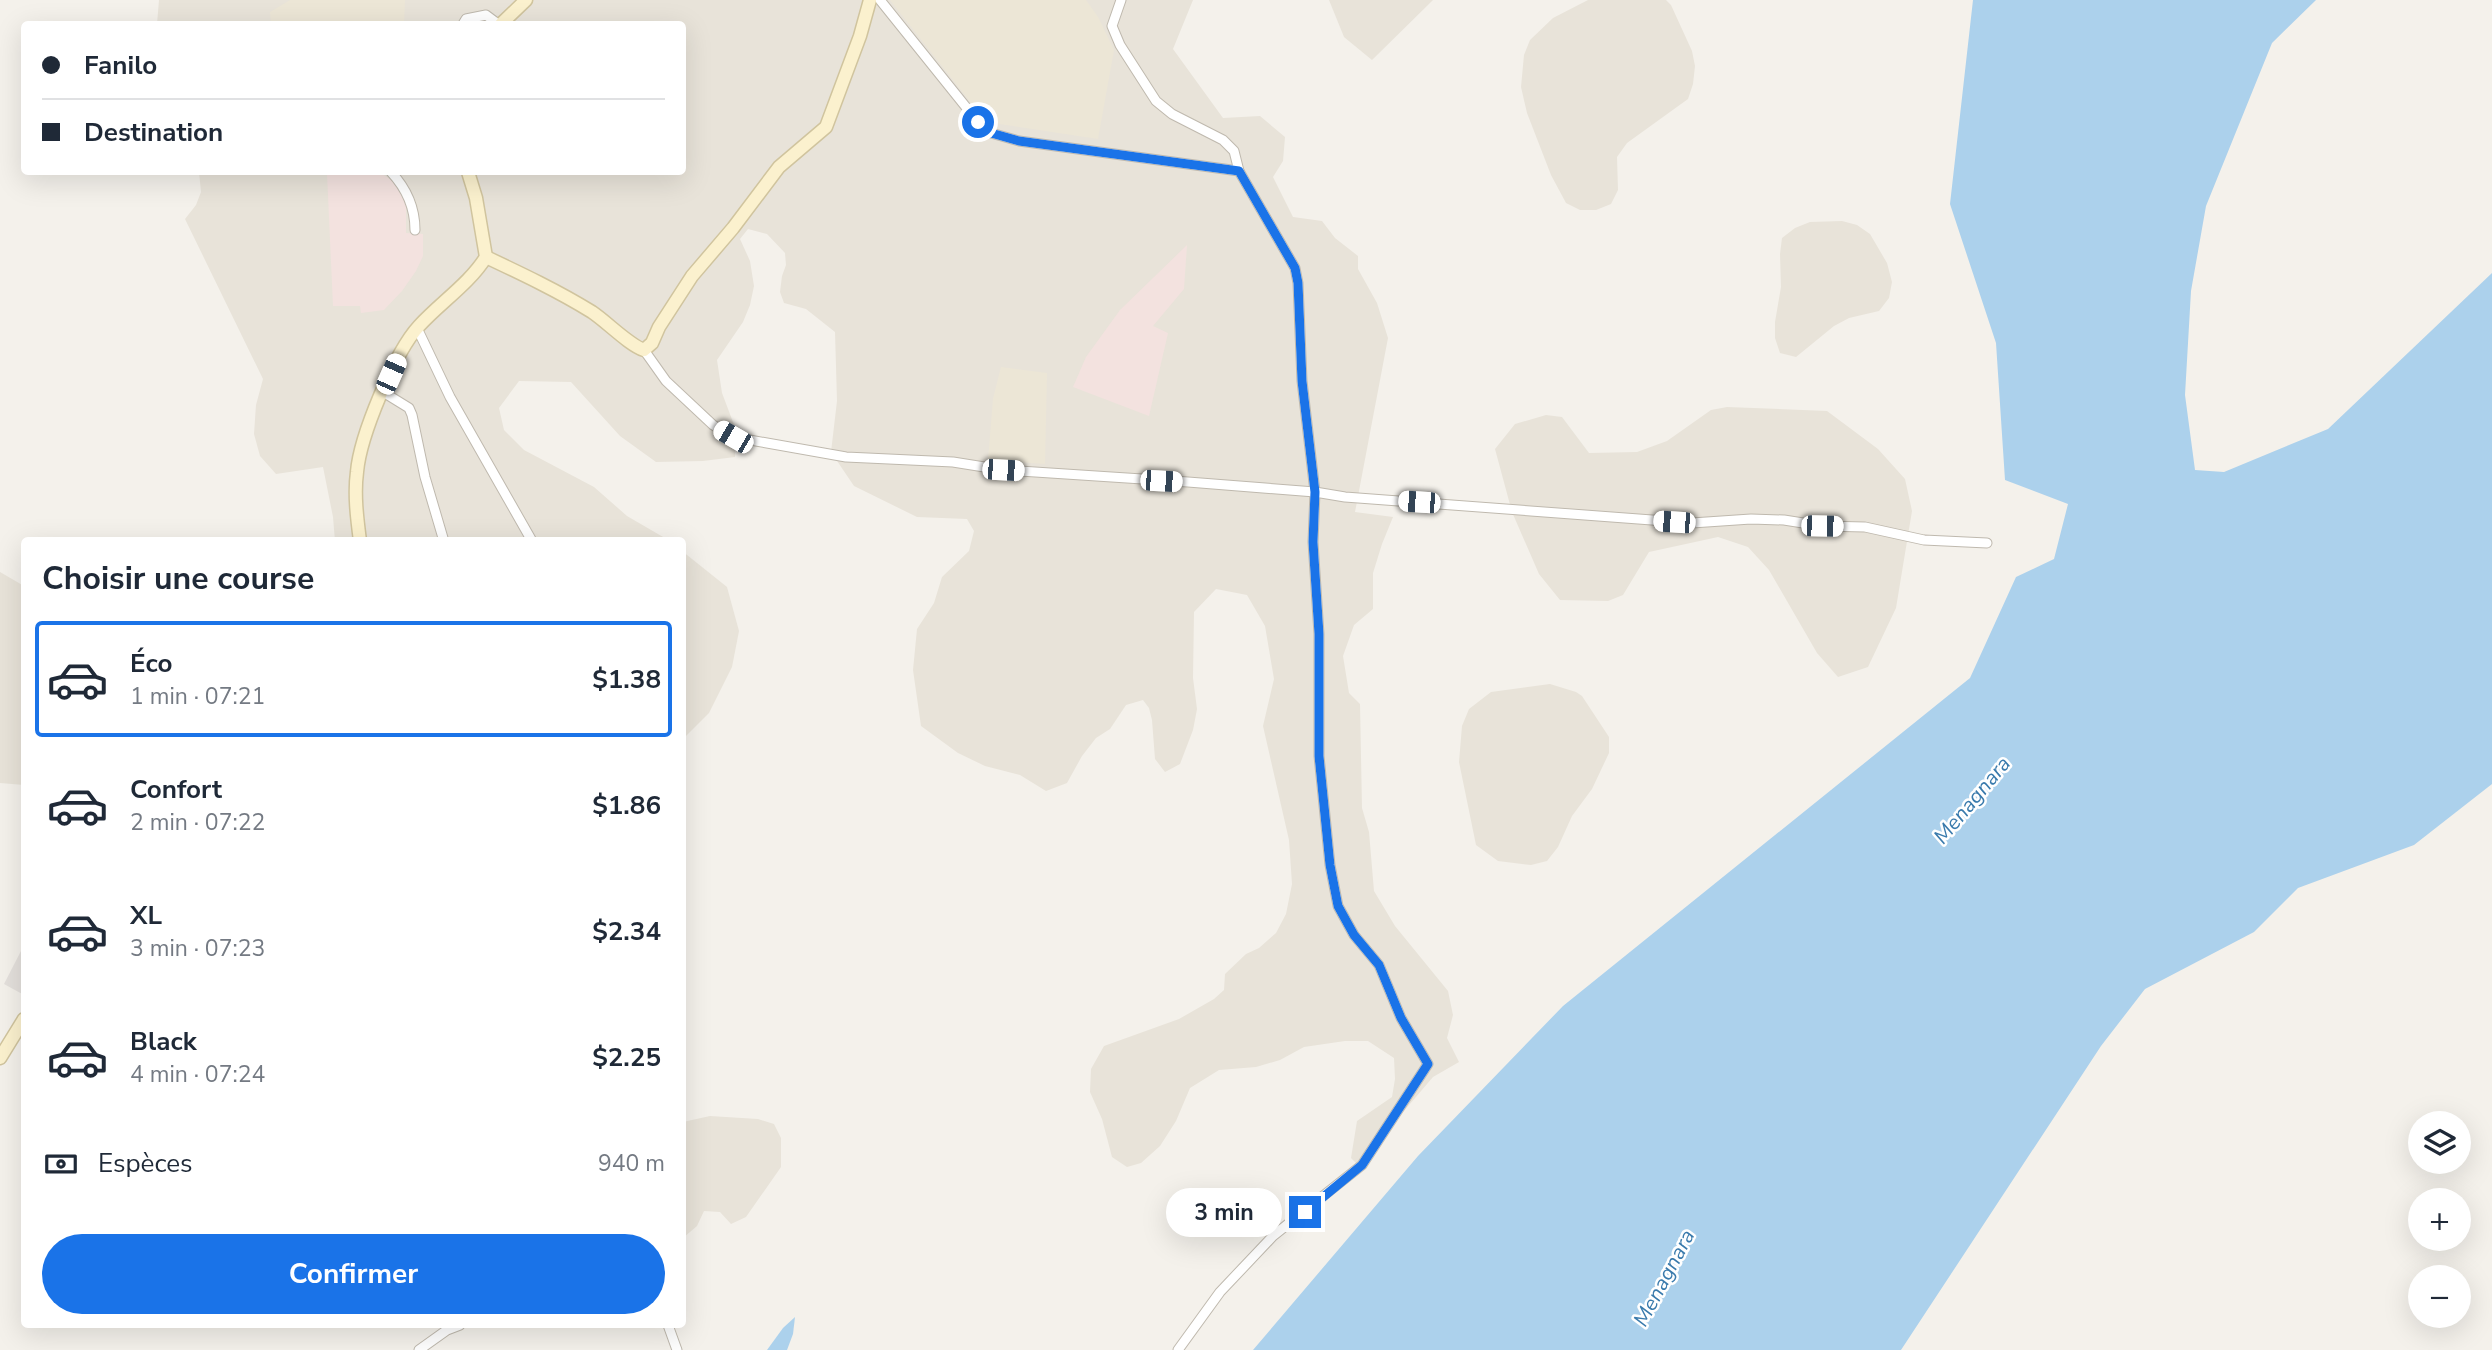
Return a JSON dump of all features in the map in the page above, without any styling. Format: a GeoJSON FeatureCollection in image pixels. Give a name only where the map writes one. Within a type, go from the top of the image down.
{"type":"FeatureCollection","features":[{"type":"Feature","properties":{"kind":"street"},"geometry":{"type":"LineString","coordinates":[[502,21],[526,0]]}},
{"type":"Feature","properties":{"kind":"street"},"geometry":{"type":"LineString","coordinates":[[644,350],[652,343],[659,327],[692,276],[779,167],[826,127],[860,36],[870,0]]}},
{"type":"Feature","properties":{"kind":"street"},"geometry":{"type":"LineString","coordinates":[[880,0],[978,122],[991,133],[1019,141],[1239,171]]}},
{"type":"Feature","properties":{"kind":"street"},"geometry":{"type":"LineString","coordinates":[[1121,0],[1112,26],[1120,45],[1156,101],[1172,114],[1223,140],[1234,151],[1239,171],[1295,268],[1302,381],[1315,492],[1313,542],[1319,634],[1319,756],[1330,865],[1338,906],[1354,935],[1379,965],[1401,1018],[1428,1064],[1362,1165],[1273,1236],[1220,1292],[1178,1350]]}},
{"type":"Feature","properties":{"kind":"street"},"geometry":{"type":"LineString","coordinates":[[465,21],[486,15],[495,21]]}},
{"type":"Feature","properties":{"kind":"street"},"geometry":{"type":"LineString","coordinates":[[394,175],[401,183],[415,214],[415,230]]}},
{"type":"Feature","properties":{"kind":"street"},"geometry":{"type":"LineString","coordinates":[[360,537],[356,499],[357,472],[362,447],[399,356],[417,328],[477,271],[486,257],[477,198],[469,175]]}},
{"type":"Feature","properties":{"kind":"street"},"geometry":{"type":"LineString","coordinates":[[486,257],[531,279],[612,326],[637,348],[644,350],[666,381],[713,425],[733,437],[846,457],[953,462],[1003,470],[1692,523],[1784,520],[1822,526],[1865,527],[1924,540],[1987,543]]}},
{"type":"Feature","properties":{"kind":"street"},"geometry":{"type":"LineString","coordinates":[[417,328],[450,397],[530,537]]}},
{"type":"Feature","properties":{"kind":"street"},"geometry":{"type":"LineString","coordinates":[[383,392],[409,408],[412,415],[425,477],[443,537]]}},
{"type":"Feature","properties":{"kind":"street"},"geometry":{"type":"LineString","coordinates":[[0,1058],[21,1024]]}},
{"type":"Feature","properties":{"kind":"street"},"geometry":{"type":"LineString","coordinates":[[419,1350],[452,1328]]}},
{"type":"Feature","properties":{"kind":"street"},"geometry":{"type":"LineString","coordinates":[[669,1328],[677,1350]]}},
{"type":"Feature","properties":{"kind":"shaded area"},"geometry":{"type":"Polygon","coordinates":[[[159,0],[1193,0],[1173,49],[1223,118],[1260,116],[1285,137],[1283,161],[1273,177],[1293,217],[1322,221],[1335,238],[1358,256],[1358,269],[1377,303],[1388,338],[1355,512],[1393,517],[1373,573],[1373,609],[1354,625],[1343,656],[1349,693],[1360,704],[1362,808],[1369,832],[1374,891],[1395,926],[1448,991],[1453,1015],[1447,1038],[1459,1062],[1433,1077],[1374,1146],[1362,1169],[1351,1158],[1357,1121],[1392,1097],[1395,1079],[1394,1058],[1368,1041],[1345,1041],[1304,1047],[1280,1060],[1256,1067],[1219,1070],[1190,1088],[1176,1121],[1160,1146],[1141,1163],[1127,1167],[1112,1157],[1102,1119],[1090,1092],[1091,1069],[1104,1046],[1179,1019],[1214,999],[1224,990],[1225,974],[1246,954],[1259,948],[1276,933],[1286,914],[1292,884],[1289,840],[1263,726],[1274,679],[1265,626],[1247,595],[1216,589],[1194,612],[1193,678],[1197,709],[1193,730],[1180,764],[1165,772],[1155,759],[1152,720],[1149,708],[1143,700],[1126,705],[1110,729],[1096,738],[1082,756],[1067,783],[1046,791],[1020,775],[985,766],[958,753],[921,726],[913,670],[917,629],[934,603],[942,577],[969,551],[974,531],[967,519],[917,517],[854,486],[831,452],[837,401],[835,332],[806,309],[784,303],[780,292],[786,265],[785,253],[767,234],[748,229],[740,239],[750,261],[754,286],[743,322],[717,360],[722,393],[736,430],[735,457],[656,462],[620,436],[571,382],[519,381],[499,408],[504,430],[524,450],[594,487],[627,516],[663,537],[335,537],[323,467],[276,474],[260,456],[254,434],[256,405],[263,379],[185,219],[196,205],[201,192],[199,175],[686,175],[686,21],[157,21],[159,0]]]}},
{"type":"Feature","properties":{"kind":"shaded area"},"geometry":{"type":"Polygon","coordinates":[[[290,0],[405,0],[404,21],[271,21],[270,12],[290,0]]]}},
{"type":"Feature","properties":{"kind":"shaded area"},"geometry":{"type":"Polygon","coordinates":[[[890,0],[1086,0],[1098,17],[1114,50],[1098,139],[993,123],[979,113],[890,0]]]}},
{"type":"Feature","properties":{"kind":"shaded area"},"geometry":{"type":"Polygon","coordinates":[[[1329,0],[1433,0],[1372,60],[1344,37],[1329,0]]]}},
{"type":"Feature","properties":{"kind":"shaded area"},"geometry":{"type":"Polygon","coordinates":[[[1588,0],[1666,0],[1671,5],[1692,51],[1695,66],[1688,99],[1627,143],[1617,157],[1618,190],[1611,204],[1596,210],[1580,210],[1566,203],[1551,175],[1527,113],[1521,87],[1524,55],[1530,40],[1553,18],[1588,0]]]}},
{"type":"Feature","properties":{"kind":"shaded area"},"geometry":{"type":"Polygon","coordinates":[[[327,175],[384,175],[399,185],[406,205],[406,233],[423,234],[423,256],[402,291],[384,310],[361,313],[360,306],[333,306],[327,175]]]}},
{"type":"Feature","properties":{"kind":"shaded area"},"geometry":{"type":"Polygon","coordinates":[[[1842,221],[1857,225],[1870,234],[1887,263],[1892,282],[1889,298],[1879,311],[1849,318],[1834,326],[1796,357],[1780,353],[1775,338],[1775,322],[1781,287],[1782,238],[1795,228],[1810,222],[1842,221]]]}},
{"type":"Feature","properties":{"kind":"shaded area"},"geometry":{"type":"Polygon","coordinates":[[[1187,245],[1184,289],[1153,326],[1168,333],[1149,416],[1073,387],[1086,357],[1120,310],[1187,245]]]}},
{"type":"Feature","properties":{"kind":"shaded area"},"geometry":{"type":"Polygon","coordinates":[[[1001,367],[1047,373],[1045,464],[988,460],[993,399],[1001,367]]]}},
{"type":"Feature","properties":{"kind":"shaded area"},"geometry":{"type":"Polygon","coordinates":[[[1727,407],[1827,411],[1878,449],[1905,479],[1912,511],[1896,608],[1868,667],[1838,677],[1817,653],[1769,570],[1748,547],[1718,537],[1649,552],[1623,595],[1608,601],[1560,600],[1539,574],[1512,512],[1495,449],[1515,424],[1546,415],[1562,417],[1589,453],[1637,452],[1667,441],[1711,410],[1727,407]]]}},
{"type":"Feature","properties":{"kind":"shaded area"},"geometry":{"type":"Polygon","coordinates":[[[686,554],[727,587],[739,631],[732,667],[709,713],[686,736],[686,554]]]}},
{"type":"Feature","properties":{"kind":"shaded area"},"geometry":{"type":"Polygon","coordinates":[[[0,572],[21,584],[21,785],[0,783],[0,572]]]}},
{"type":"Feature","properties":{"kind":"shaded area"},"geometry":{"type":"Polygon","coordinates":[[[1550,684],[1582,696],[1609,737],[1609,753],[1592,789],[1572,816],[1558,847],[1547,861],[1531,865],[1498,861],[1476,845],[1459,762],[1462,726],[1469,709],[1491,692],[1550,684]]]}},
{"type":"Feature","properties":{"kind":"shaded area"},"geometry":{"type":"Polygon","coordinates":[[[21,951],[21,993],[4,984],[21,951]]]}},
{"type":"Feature","properties":{"kind":"shaded area"},"geometry":{"type":"Polygon","coordinates":[[[710,1116],[758,1119],[774,1124],[781,1138],[781,1167],[746,1217],[731,1224],[720,1212],[704,1211],[697,1226],[686,1235],[686,1121],[710,1116]]]}},
{"type":"Feature","properties":{"kind":"water","name":"Menagnara"},"geometry":{"type":"Polygon","coordinates":[[[1973,0],[2316,0],[2272,43],[2206,206],[2191,291],[2185,395],[2195,470],[2224,472],[2328,429],[2492,273],[2492,784],[2414,845],[2298,888],[2254,932],[2145,989],[2101,1046],[1901,1350],[1253,1350],[1418,1156],[1563,1006],[1970,678],[2016,577],[2054,559],[2068,504],[2005,480],[1996,343],[1950,204],[1973,0]]]}},
{"type":"Feature","properties":{"kind":"water"},"geometry":{"type":"Polygon","coordinates":[[[795,1317],[787,1350],[767,1350],[783,1328],[795,1317]]]}},
{"type":"Feature","properties":{"kind":"route"},"geometry":{"type":"LineString","coordinates":[[978,122],[991,133],[1019,141],[1239,171],[1295,268],[1302,381],[1315,492],[1313,542],[1319,634],[1319,756],[1330,865],[1338,906],[1354,935],[1379,965],[1401,1018],[1428,1064],[1362,1165],[1305,1212]]}}]}
